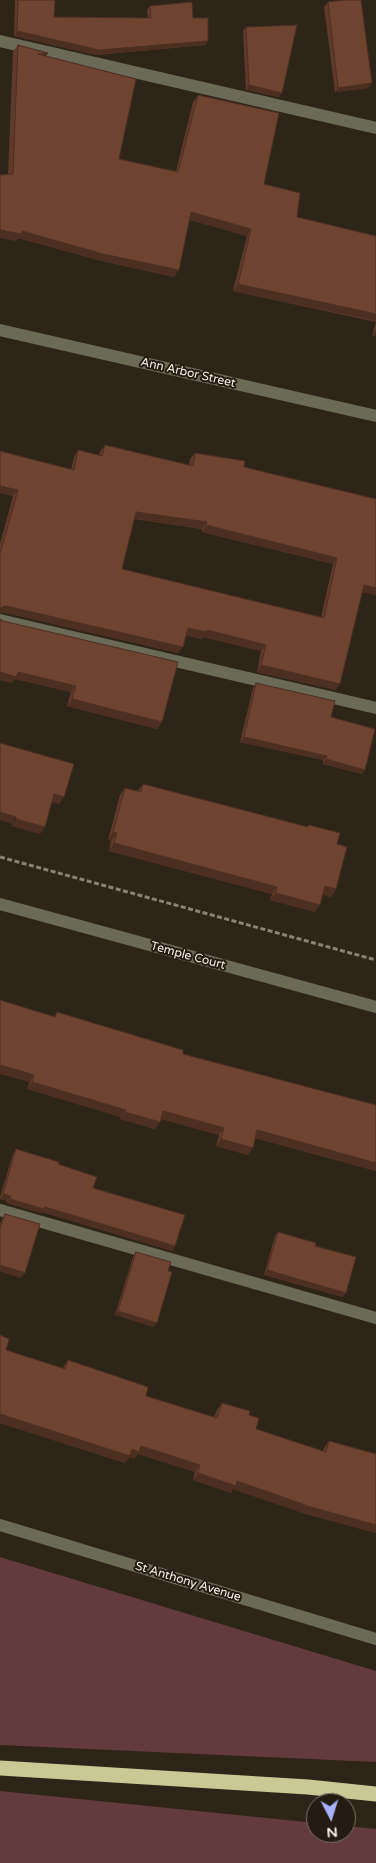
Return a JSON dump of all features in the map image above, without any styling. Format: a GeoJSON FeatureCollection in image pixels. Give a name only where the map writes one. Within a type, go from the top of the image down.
{"type":"FeatureCollection","features":[{"type":"Feature","properties":{"kind":"highway"},"geometry":{"type":"LineString","coordinates":[[0,1768],[308,1787],[376,1794]]}},
{"type":"Feature","properties":{"kind":"street"},"geometry":{"type":"LineString","coordinates":[[0,41],[376,128]]}},
{"type":"Feature","properties":{"kind":"street","name":"Ann Arbor Street"},"geometry":{"type":"LineString","coordinates":[[0,330],[376,416]]}},
{"type":"Feature","properties":{"kind":"street"},"geometry":{"type":"LineString","coordinates":[[0,620],[376,708]]}},
{"type":"Feature","properties":{"kind":"street","name":"Temple Court"},"geometry":{"type":"LineString","coordinates":[[0,904],[376,1008]]}},
{"type":"Feature","properties":{"kind":"street"},"geometry":{"type":"LineString","coordinates":[[0,1210],[376,1318]]}},
{"type":"Feature","properties":{"kind":"street","name":"St Anthony Avenue"},"geometry":{"type":"LineString","coordinates":[[0,1525],[376,1639]]}},
{"type":"Feature","properties":{"kind":"path"},"geometry":{"type":"LineString","coordinates":[[0,857],[376,960]]}},
{"type":"Feature","properties":{"kind":"shaded area"},"geometry":{"type":"Polygon","coordinates":[[[0,1557],[376,1671],[376,1762],[0,1745],[0,1557]]]}},
{"type":"Feature","properties":{"kind":"shaded area"},"geometry":{"type":"Polygon","coordinates":[[[0,1791],[306,1822],[306,1843],[356,1843],[356,1827],[376,1829],[376,1863],[0,1863],[0,1791]]]}},
{"type":"Feature","properties":{"kind":"building"},"geometry":{"type":"Polygon","coordinates":[[[18,0],[55,0],[54,17],[151,18],[150,6],[192,2],[193,18],[208,18],[208,41],[99,50],[17,31],[18,0]]]}},
{"type":"Feature","properties":{"kind":"building"},"geometry":{"type":"Polygon","coordinates":[[[361,0],[372,83],[338,88],[328,2],[361,0]]]}},
{"type":"Feature","properties":{"kind":"building"},"geometry":{"type":"Polygon","coordinates":[[[297,25],[282,93],[249,85],[246,27],[297,25]]]}},
{"type":"Feature","properties":{"kind":"building"},"geometry":{"type":"Polygon","coordinates":[[[18,45],[48,53],[38,54],[136,79],[119,159],[178,172],[198,95],[279,113],[264,184],[300,193],[297,217],[376,236],[376,314],[238,284],[251,229],[191,212],[179,270],[103,254],[22,231],[21,234],[0,230],[0,175],[13,174],[18,45]]]}},
{"type":"Feature","properties":{"kind":"building"},"geometry":{"type":"Polygon","coordinates":[[[105,445],[193,466],[195,453],[245,461],[244,467],[376,499],[376,588],[364,585],[340,684],[261,665],[266,645],[207,630],[206,632],[188,628],[183,647],[6,606],[0,608],[0,554],[18,490],[0,486],[0,451],[74,470],[78,450],[102,456],[105,445]],[[136,512],[122,569],[324,618],[337,558],[206,525],[207,522],[136,512]]]}},
{"type":"Feature","properties":{"kind":"building"},"geometry":{"type":"Polygon","coordinates":[[[0,619],[178,662],[162,722],[72,699],[76,686],[18,672],[16,677],[0,672],[0,619]]]}},
{"type":"Feature","properties":{"kind":"building"},"geometry":{"type":"Polygon","coordinates":[[[256,683],[335,701],[331,717],[375,729],[365,770],[326,759],[327,756],[244,737],[256,683]]]}},
{"type":"Feature","properties":{"kind":"building"},"geometry":{"type":"Polygon","coordinates":[[[0,743],[74,764],[64,797],[54,794],[45,827],[16,819],[16,817],[0,812],[0,743]]]}},
{"type":"Feature","properties":{"kind":"building"},"geometry":{"type":"Polygon","coordinates":[[[143,784],[308,827],[309,825],[340,833],[337,844],[347,847],[336,889],[325,886],[320,905],[276,893],[277,887],[114,843],[117,833],[113,832],[125,788],[141,792],[143,784]]]}},
{"type":"Feature","properties":{"kind":"building"},"geometry":{"type":"Polygon","coordinates":[[[0,1000],[55,1017],[57,1012],[183,1050],[183,1054],[376,1105],[376,1163],[257,1130],[253,1148],[221,1139],[224,1128],[163,1111],[160,1122],[32,1082],[34,1075],[0,1065],[0,1000]]]}},
{"type":"Feature","properties":{"kind":"building"},"geometry":{"type":"Polygon","coordinates":[[[16,1149],[59,1162],[58,1164],[97,1177],[93,1188],[185,1215],[175,1246],[45,1207],[44,1209],[10,1199],[11,1196],[3,1194],[16,1149]]]}},
{"type":"Feature","properties":{"kind":"building"},"geometry":{"type":"Polygon","coordinates":[[[5,1214],[40,1224],[25,1273],[0,1265],[0,1229],[5,1214]]]}},
{"type":"Feature","properties":{"kind":"building"},"geometry":{"type":"Polygon","coordinates":[[[278,1232],[316,1243],[315,1246],[356,1257],[346,1293],[267,1270],[278,1232]]]}},
{"type":"Feature","properties":{"kind":"building"},"geometry":{"type":"Polygon","coordinates":[[[136,1252],[171,1262],[168,1271],[172,1272],[157,1323],[118,1311],[136,1252]]]}},
{"type":"Feature","properties":{"kind":"building"},"geometry":{"type":"Polygon","coordinates":[[[0,1335],[9,1339],[6,1350],[65,1369],[68,1360],[148,1387],[146,1396],[217,1418],[222,1403],[250,1411],[249,1415],[259,1418],[256,1429],[326,1452],[329,1441],[376,1454],[376,1525],[311,1507],[237,1481],[236,1486],[198,1473],[200,1465],[141,1446],[139,1452],[132,1449],[130,1456],[0,1414],[0,1335]]]}}]}
